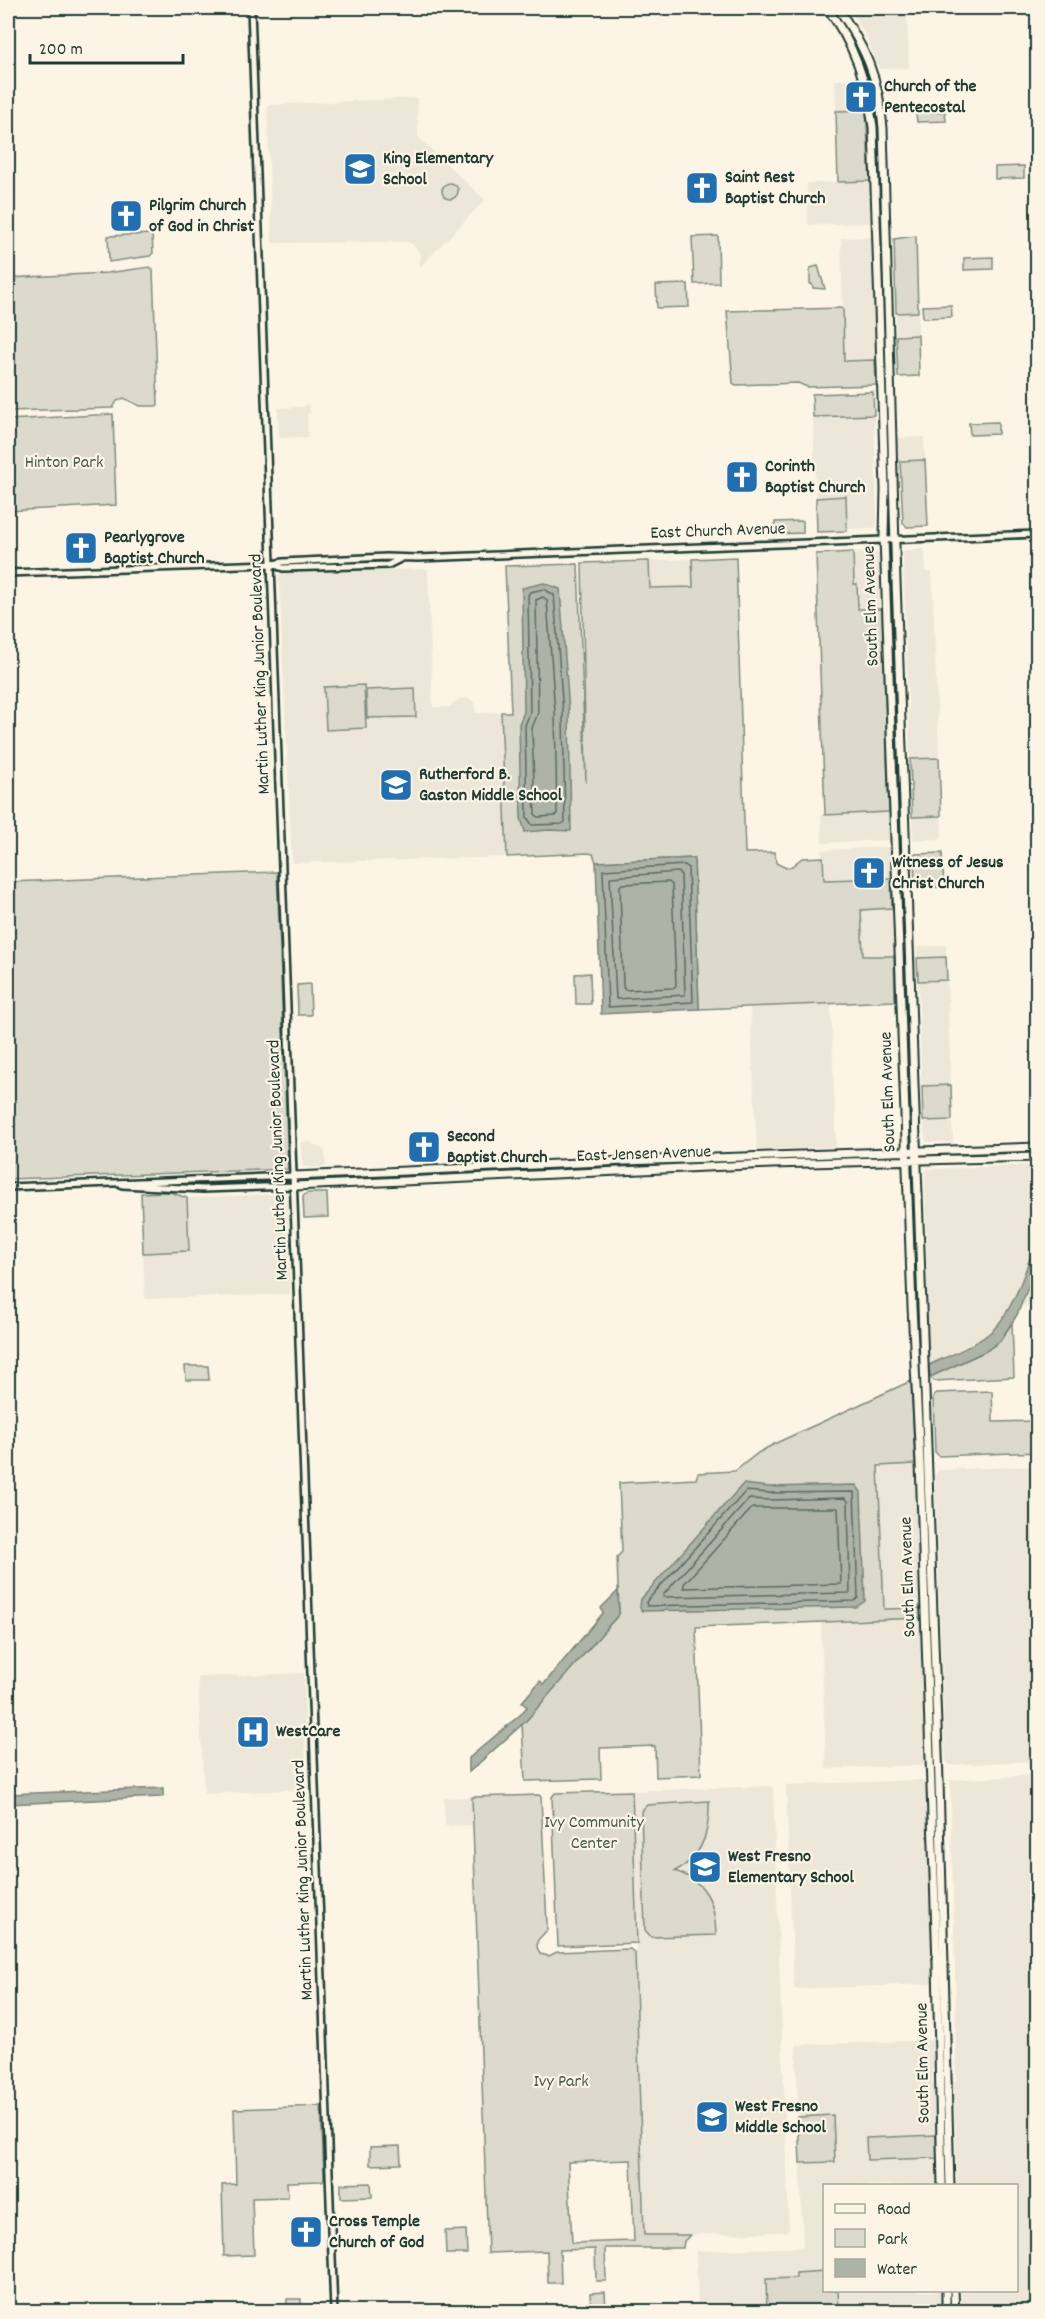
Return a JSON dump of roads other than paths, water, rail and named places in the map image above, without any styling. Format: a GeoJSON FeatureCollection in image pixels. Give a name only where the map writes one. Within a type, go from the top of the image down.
{"type":"FeatureCollection","features":[{"type":"Feature","properties":{"kind":"main road","name":"South Elm Avenue"},"geometry":{"type":"LineString","coordinates":[[827,8],[850,44],[863,73],[873,127],[907,1161],[950,2184]]}},
{"type":"Feature","properties":{"kind":"main road","name":"South Elm Avenue"},"geometry":{"type":"LineString","coordinates":[[838,8],[863,48],[874,76],[882,111],[888,230],[894,538],[945,1952],[942,2184]]}},
{"type":"Feature","properties":{"kind":"main road","name":"East Jensen Avenue"},"geometry":{"type":"LineString","coordinates":[[294,1176],[772,1155],[1038,1149]]}},
{"type":"Feature","properties":{"kind":"main road"},"geometry":{"type":"LineString","coordinates":[[1029,1157],[1038,1149]]}},
{"type":"Feature","properties":{"kind":"main road","name":"East Jensen Avenue"},"geometry":{"type":"LineString","coordinates":[[295,1186],[772,1164],[1038,1157]]}},
{"type":"Feature","properties":{"kind":"main road"},"geometry":{"type":"LineString","coordinates":[[946,2292],[946,2312]]}},
{"type":"Feature","properties":{"kind":"main road"},"geometry":{"type":"LineString","coordinates":[[954,2292],[954,2312]]}},
{"type":"Feature","properties":{"kind":"street","name":"Martin Luther King Junior Boulevard"},"geometry":{"type":"LineString","coordinates":[[251,8],[273,564],[334,2312]]}},
{"type":"Feature","properties":{"kind":"street","name":"East Church Avenue"},"geometry":{"type":"LineString","coordinates":[[8,573],[1038,534]]}},
{"type":"Feature","properties":{"kind":"street","name":"East Jensen Avenue"},"geometry":{"type":"LineString","coordinates":[[8,1187],[294,1176]]}},
{"type":"Feature","properties":{"kind":"street","name":"East Jensen Avenue"},"geometry":{"type":"LineString","coordinates":[[107,1183],[204,1189],[295,1186]]}},
{"type":"Feature","properties":{"kind":"water"},"geometry":{"type":"Polygon","coordinates":[[[544,583],[560,589],[569,712],[571,831],[525,832],[521,818],[519,724],[524,712],[522,588],[544,583]]]}},
{"type":"Feature","properties":{"kind":"water"},"geometry":{"type":"Polygon","coordinates":[[[694,858],[699,1009],[601,1014],[596,862],[694,858]]]}},
{"type":"Feature","properties":{"kind":"water"},"geometry":{"type":"Polygon","coordinates":[[[1037,1237],[1037,1265],[1017,1315],[1000,1341],[986,1351],[930,1377],[929,1365],[959,1352],[996,1327],[1018,1290],[1037,1237]]]}},
{"type":"Feature","properties":{"kind":"water"},"geometry":{"type":"Polygon","coordinates":[[[743,1484],[769,1487],[856,1485],[861,1492],[865,1601],[856,1607],[642,1611],[641,1599],[743,1484]]]}},
{"type":"Feature","properties":{"kind":"water"},"geometry":{"type":"Polygon","coordinates":[[[618,1591],[619,1614],[527,1720],[469,1772],[469,1758],[520,1715],[527,1707],[522,1702],[540,1681],[544,1684],[603,1613],[601,1608],[618,1591]]]}},
{"type":"Feature","properties":{"kind":"water"},"geometry":{"type":"Polygon","coordinates":[[[163,1788],[161,1797],[8,1804],[8,1794],[163,1788]]]}},
{"type":"Feature","properties":{"kind":"place","name":"Church of the Pentecostal"},"geometry":{"type":"Point","coordinates":[861,97]}},
{"type":"Feature","properties":{"kind":"place","name":"King Elementary School"},"geometry":{"type":"Point","coordinates":[360,169]}},
{"type":"Feature","properties":{"kind":"place","name":"Saint Rest Baptist Church"},"geometry":{"type":"Point","coordinates":[702,188]}},
{"type":"Feature","properties":{"kind":"place","name":"Pilgrim Church of God in Christ"},"geometry":{"type":"Point","coordinates":[126,216]}},
{"type":"Feature","properties":{"kind":"place","name":"Corinth Baptist Church"},"geometry":{"type":"Point","coordinates":[742,477]}},
{"type":"Feature","properties":{"kind":"place","name":"Pearlygrove Baptist Church"},"geometry":{"type":"Point","coordinates":[81,548]}},
{"type":"Feature","properties":{"kind":"place","name":"Rutherford B. Gaston Middle School"},"geometry":{"type":"Point","coordinates":[396,785]}},
{"type":"Feature","properties":{"kind":"place","name":"Witness of Jesus Christ Church"},"geometry":{"type":"Point","coordinates":[869,873]}},
{"type":"Feature","properties":{"kind":"place","name":"Second Baptist Church"},"geometry":{"type":"Point","coordinates":[424,1147]}},
{"type":"Feature","properties":{"kind":"place","name":"WestCare"},"geometry":{"type":"Point","coordinates":[253,1732]}},
{"type":"Feature","properties":{"kind":"place","name":"West Fresno Elementary School"},"geometry":{"type":"Point","coordinates":[705,1867]}},
{"type":"Feature","properties":{"kind":"place","name":"West Fresno Middle School"},"geometry":{"type":"Point","coordinates":[712,2117]}},
{"type":"Feature","properties":{"kind":"place","name":"Cross Temple Church of God"},"geometry":{"type":"Point","coordinates":[306,2232]}},
{"type":"Feature","properties":{"kind":"park label","name":"Hinton Park"},"geometry":{"type":"Point","coordinates":[64,463]}},
{"type":"Feature","properties":{"kind":"park label","name":"Ivy Community Center"},"geometry":{"type":"Point","coordinates":[594,1833]}},
{"type":"Feature","properties":{"kind":"park label","name":"Ivy Park"},"geometry":{"type":"Point","coordinates":[561,2082]}}]}
